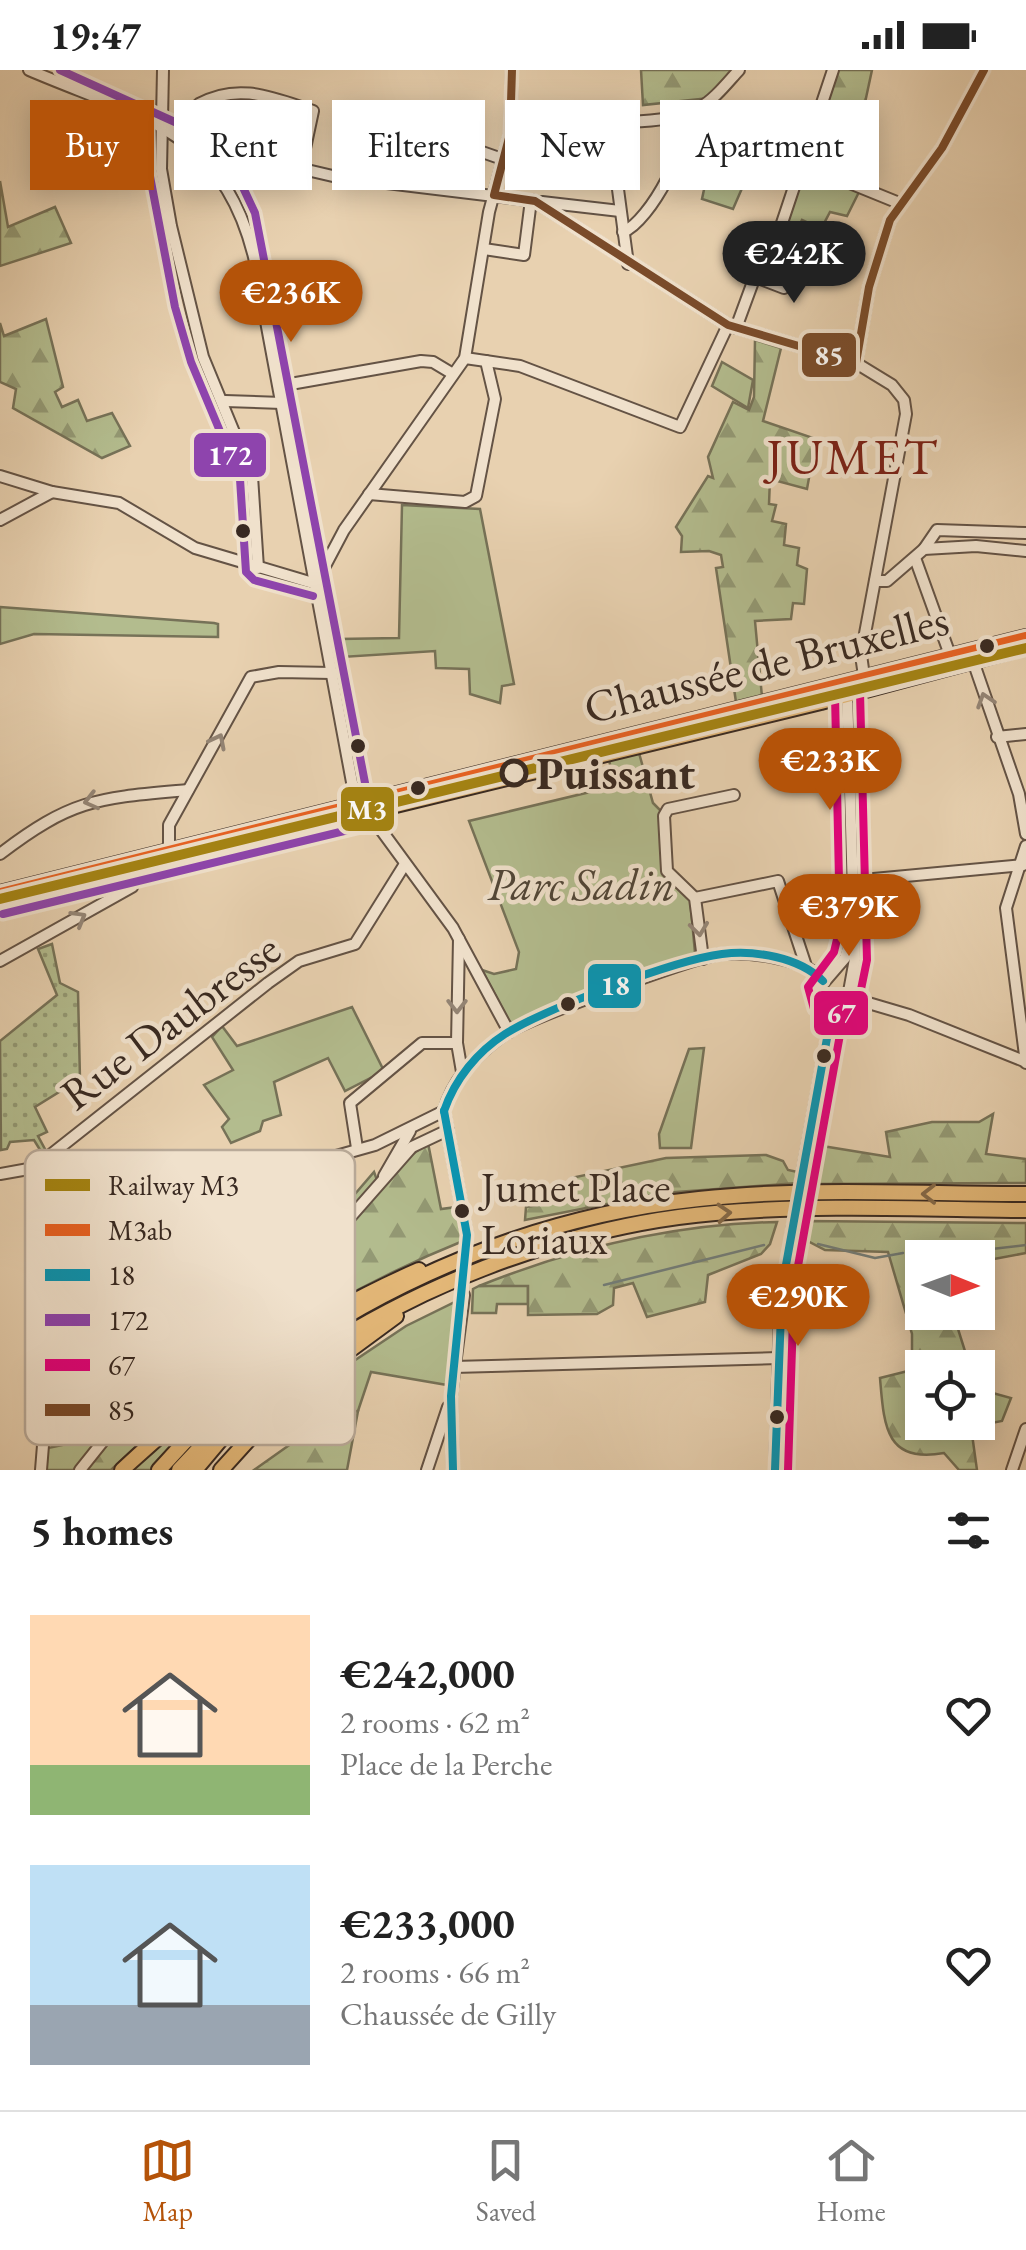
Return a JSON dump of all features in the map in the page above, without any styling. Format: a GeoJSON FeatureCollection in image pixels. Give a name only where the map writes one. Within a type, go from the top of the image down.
{"type":"FeatureCollection","features":[{"type":"Feature","properties":{"kind":"highway"},"geometry":{"type":"LineString","coordinates":[[355,1300],[420,1270],[556,1227],[694,1199],[767,1194],[1026,1194]]}},
{"type":"Feature","properties":{"kind":"highway"},"geometry":{"type":"LineString","coordinates":[[355,1329],[443,1285],[560,1242],[694,1215],[768,1210],[1026,1210]]}},
{"type":"Feature","properties":{"kind":"highway"},"geometry":{"type":"LineString","coordinates":[[355,1313],[454,1262]]}},
{"type":"Feature","properties":{"kind":"highway"},"geometry":{"type":"LineString","coordinates":[[355,1348],[443,1285]]}},
{"type":"Feature","properties":{"kind":"highway"},"geometry":{"type":"LineString","coordinates":[[122,1470],[151,1445]]}},
{"type":"Feature","properties":{"kind":"highway"},"geometry":{"type":"LineString","coordinates":[[160,1470],[186,1445]]}},
{"type":"Feature","properties":{"kind":"highway"},"geometry":{"type":"LineString","coordinates":[[179,1470],[206,1445]]}},
{"type":"Feature","properties":{"kind":"highway"},"geometry":{"type":"LineString","coordinates":[[196,1470],[213,1445]]}},
{"type":"Feature","properties":{"kind":"highway"},"geometry":{"type":"LineString","coordinates":[[221,1470],[244,1445]]}},
{"type":"Feature","properties":{"kind":"main road","name":"Chaussée de Bruxelles"},"geometry":{"type":"LineString","coordinates":[[0,902],[131,864],[847,689],[971,656],[1026,636]]}},
{"type":"Feature","properties":{"kind":"main road","name":"Chaussée de Bruxelles"},"geometry":{"type":"LineString","coordinates":[[865,684],[950,655],[1026,648]]}},
{"type":"Feature","properties":{"kind":"main road","name":"Chaussée de Bruxelles"},"geometry":{"type":"LineString","coordinates":[[0,892],[168,855]]}},
{"type":"Feature","properties":{"kind":"street"},"geometry":{"type":"LineString","coordinates":[[29,70],[174,134]]}},
{"type":"Feature","properties":{"kind":"street"},"geometry":{"type":"LineString","coordinates":[[163,70],[161,169],[187,303],[204,357],[225,401],[252,476],[258,568]]}},
{"type":"Feature","properties":{"kind":"street"},"geometry":{"type":"LineString","coordinates":[[511,100],[512,70]]}},
{"type":"Feature","properties":{"kind":"street"},"geometry":{"type":"LineString","coordinates":[[708,100],[739,70]]}},
{"type":"Feature","properties":{"kind":"street"},"geometry":{"type":"LineString","coordinates":[[823,100],[833,70]]}},
{"type":"Feature","properties":{"kind":"street"},"geometry":{"type":"LineString","coordinates":[[856,363],[874,264],[899,204],[942,148],[984,70]]}},
{"type":"Feature","properties":{"kind":"street"},"geometry":{"type":"LineString","coordinates":[[206,100],[215,95],[250,91],[279,100]]}},
{"type":"Feature","properties":{"kind":"street"},"geometry":{"type":"LineString","coordinates":[[316,584],[369,494],[465,358],[494,195],[505,160],[485,153]]}},
{"type":"Feature","properties":{"kind":"street"},"geometry":{"type":"LineString","coordinates":[[312,169],[382,184],[620,212]]}},
{"type":"Feature","properties":{"kind":"street"},"geometry":{"type":"LineString","coordinates":[[231,190],[244,218],[332,673],[363,808],[459,938],[508,1032]]}},
{"type":"Feature","properties":{"kind":"street"},"geometry":{"type":"LineString","coordinates":[[617,190],[628,264]]}},
{"type":"Feature","properties":{"kind":"street"},"geometry":{"type":"LineString","coordinates":[[624,232],[638,227],[660,190]]}},
{"type":"Feature","properties":{"kind":"street"},"geometry":{"type":"LineString","coordinates":[[774,247],[794,190]]}},
{"type":"Feature","properties":{"kind":"street"},"geometry":{"type":"LineString","coordinates":[[865,190],[899,204]]}},
{"type":"Feature","properties":{"kind":"street"},"geometry":{"type":"LineString","coordinates":[[484,249],[524,255],[533,201]]}},
{"type":"Feature","properties":{"kind":"street"},"geometry":{"type":"LineString","coordinates":[[533,201],[732,326],[856,363],[892,386],[904,400],[906,414],[861,655],[865,684]]}},
{"type":"Feature","properties":{"kind":"street"},"geometry":{"type":"LineString","coordinates":[[761,247],[774,247],[795,257],[784,288],[750,275],[761,247]]}},
{"type":"Feature","properties":{"kind":"street"},"geometry":{"type":"LineString","coordinates":[[465,358],[520,366],[680,427],[754,279]]}},
{"type":"Feature","properties":{"kind":"street"},"geometry":{"type":"LineString","coordinates":[[369,494],[465,502],[476,496],[495,398],[486,361]]}},
{"type":"Feature","properties":{"kind":"street"},"geometry":{"type":"LineString","coordinates":[[279,386],[421,362],[433,362],[453,374]]}},
{"type":"Feature","properties":{"kind":"street"},"geometry":{"type":"LineString","coordinates":[[225,401],[282,403]]}},
{"type":"Feature","properties":{"kind":"street"},"geometry":{"type":"LineString","coordinates":[[0,476],[52,492],[118,502],[195,548],[316,584]]}},
{"type":"Feature","properties":{"kind":"street"},"geometry":{"type":"LineString","coordinates":[[0,520],[52,492]]}},
{"type":"Feature","properties":{"kind":"street"},"geometry":{"type":"LineString","coordinates":[[875,581],[886,581],[919,553],[938,530],[1026,532]]}},
{"type":"Feature","properties":{"kind":"street"},"geometry":{"type":"LineString","coordinates":[[991,547],[992,532]]}},
{"type":"Feature","properties":{"kind":"street"},"geometry":{"type":"LineString","coordinates":[[919,553],[991,547],[1026,552]]}},
{"type":"Feature","properties":{"kind":"street"},"geometry":{"type":"LineString","coordinates":[[919,553],[950,655]]}},
{"type":"Feature","properties":{"kind":"street"},"geometry":{"type":"LineString","coordinates":[[971,656],[1019,794],[1026,834]]}},
{"type":"Feature","properties":{"kind":"street"},"geometry":{"type":"LineString","coordinates":[[168,855],[168,825],[252,678],[279,672],[332,673]]}},
{"type":"Feature","properties":{"kind":"street"},"geometry":{"type":"LineString","coordinates":[[801,1180],[833,1005],[848,992],[855,960],[847,689]]}},
{"type":"Feature","properties":{"kind":"street"},"geometry":{"type":"LineString","coordinates":[[997,738],[1026,734]]}},
{"type":"Feature","properties":{"kind":"street"},"geometry":{"type":"LineString","coordinates":[[0,854],[72,806],[107,797],[188,790]]}},
{"type":"Feature","properties":{"kind":"street"},"geometry":{"type":"LineString","coordinates":[[702,959],[695,898],[667,871],[666,811],[734,795]]}},
{"type":"Feature","properties":{"kind":"street"},"geometry":{"type":"LineString","coordinates":[[467,1235],[444,1111],[462,1072],[508,1032],[702,959],[741,955],[806,966],[826,979],[842,978],[848,992],[1025,1062],[1006,908],[1026,846]]}},
{"type":"Feature","properties":{"kind":"street"},"geometry":{"type":"LineString","coordinates":[[0,961],[132,887],[131,864]]}},
{"type":"Feature","properties":{"kind":"street","name":"Rue Daubresse"},"geometry":{"type":"LineString","coordinates":[[57,1150],[299,961],[356,944],[405,864]]}},
{"type":"Feature","properties":{"kind":"street"},"geometry":{"type":"LineString","coordinates":[[852,880],[1023,865]]}},
{"type":"Feature","properties":{"kind":"street"},"geometry":{"type":"LineString","coordinates":[[695,898],[778,881],[806,966]]}},
{"type":"Feature","properties":{"kind":"street"},"geometry":{"type":"LineString","coordinates":[[833,1005],[821,996],[826,979],[845,958],[853,929]]}},
{"type":"Feature","properties":{"kind":"street"},"geometry":{"type":"LineString","coordinates":[[459,938],[457,1043],[462,1072]]}},
{"type":"Feature","properties":{"kind":"street"},"geometry":{"type":"LineString","coordinates":[[356,1148],[350,1103],[422,1043],[457,1043]]}},
{"type":"Feature","properties":{"kind":"street"},"geometry":{"type":"LineString","coordinates":[[349,1150],[375,1145],[444,1111]]}},
{"type":"Feature","properties":{"kind":"street"},"geometry":{"type":"LineString","coordinates":[[355,1215],[377,1191],[413,1127]]}},
{"type":"Feature","properties":{"kind":"street"},"geometry":{"type":"LineString","coordinates":[[400,1155],[448,1130]]}},
{"type":"Feature","properties":{"kind":"street"},"geometry":{"type":"LineString","coordinates":[[375,1145],[400,1155]]}},
{"type":"Feature","properties":{"kind":"street","name":"Rue Daubresse"},"geometry":{"type":"LineString","coordinates":[[0,1174],[25,1170]]}},
{"type":"Feature","properties":{"kind":"street"},"geometry":{"type":"LineString","coordinates":[[774,1470],[778,1358],[792,1224]]}},
{"type":"Feature","properties":{"kind":"street"},"geometry":{"type":"LineString","coordinates":[[453,1470],[451,1396],[464,1296]]}},
{"type":"Feature","properties":{"kind":"street"},"geometry":{"type":"LineString","coordinates":[[454,1367],[778,1358]]}},
{"type":"Feature","properties":{"kind":"street"},"geometry":{"type":"LineString","coordinates":[[426,1470],[451,1396]]}},
{"type":"Feature","properties":{"kind":"street"},"geometry":{"type":"LineString","coordinates":[[1012,1470],[1026,1430]]}},
{"type":"Feature","properties":{"kind":"street"},"geometry":{"type":"LineString","coordinates":[[41,1470],[43,1445]]}},
{"type":"Feature","properties":{"kind":"street"},"geometry":{"type":"LineString","coordinates":[[80,1470],[100,1445]]}},
{"type":"Feature","properties":{"kind":"green space"},"geometry":{"type":"Polygon","coordinates":[[[641,70],[735,70],[710,98],[660,100],[660,103],[643,105],[641,70]]]}},
{"type":"Feature","properties":{"kind":"green space"},"geometry":{"type":"Polygon","coordinates":[[[833,70],[872,70],[866,100],[823,100],[833,70]]]}},
{"type":"Feature","properties":{"kind":"green space"},"geometry":{"type":"Polygon","coordinates":[[[0,181],[8,227],[55,207],[71,243],[0,266],[0,181]]]}},
{"type":"Feature","properties":{"kind":"green space"},"geometry":{"type":"Polygon","coordinates":[[[704,190],[741,190],[733,209],[702,199],[704,190]]]}},
{"type":"Feature","properties":{"kind":"green space"},"geometry":{"type":"Polygon","coordinates":[[[794,190],[860,190],[847,216],[830,212],[821,229],[802,220],[793,239],[778,234],[794,190]]]}},
{"type":"Feature","properties":{"kind":"green space"},"geometry":{"type":"Polygon","coordinates":[[[46,319],[63,387],[55,392],[62,407],[78,400],[87,421],[112,413],[130,446],[102,458],[13,408],[16,389],[0,382],[0,323],[4,336],[46,319]]]}},
{"type":"Feature","properties":{"kind":"green space"},"geometry":{"type":"Polygon","coordinates":[[[755,340],[781,348],[763,421],[816,439],[807,489],[770,479],[769,504],[776,505],[772,521],[786,524],[784,545],[799,548],[797,565],[807,569],[804,604],[793,603],[791,619],[755,621],[762,697],[736,702],[716,568],[723,567],[721,555],[709,551],[681,552],[682,536],[676,527],[708,476],[713,478],[708,457],[733,402],[749,410],[754,397],[755,340]]]}},
{"type":"Feature","properties":{"kind":"green space"},"geometry":{"type":"Polygon","coordinates":[[[722,362],[753,380],[748,408],[712,386],[722,362]]]}},
{"type":"Feature","properties":{"kind":"green space"},"geometry":{"type":"Polygon","coordinates":[[[402,505],[480,509],[514,684],[502,686],[500,703],[470,694],[469,669],[436,668],[435,651],[342,657],[339,639],[399,638],[402,505]]]}},
{"type":"Feature","properties":{"kind":"green space"},"geometry":{"type":"Polygon","coordinates":[[[0,607],[214,623],[218,624],[218,637],[34,634],[0,644],[0,607]]]}},
{"type":"Feature","properties":{"kind":"green space","name":"Parc Sadin"},"geometry":{"type":"Polygon","coordinates":[[[639,753],[653,803],[662,812],[663,875],[690,899],[695,953],[592,990],[515,1025],[509,1021],[482,970],[494,974],[516,969],[519,952],[469,821],[615,786],[609,760],[639,753]]]}},
{"type":"Feature","properties":{"kind":"green space"},"geometry":{"type":"Polygon","coordinates":[[[52,944],[60,983],[78,992],[80,1079],[35,1107],[47,1132],[38,1136],[45,1150],[40,1150],[34,1140],[10,1142],[7,1149],[1,1150],[0,1041],[57,995],[38,949],[52,944]]]}},
{"type":"Feature","properties":{"kind":"green space"},"geometry":{"type":"Polygon","coordinates":[[[352,1007],[384,1071],[345,1091],[328,1058],[274,1082],[281,1115],[263,1121],[260,1131],[231,1143],[222,1127],[229,1119],[204,1085],[233,1070],[212,1037],[222,1026],[237,1046],[352,1007]]]}},
{"type":"Feature","properties":{"kind":"green space"},"geometry":{"type":"Polygon","coordinates":[[[704,1048],[691,1148],[660,1148],[659,1134],[689,1049],[704,1048]]]}},
{"type":"Feature","properties":{"kind":"green space"},"geometry":{"type":"Polygon","coordinates":[[[993,1114],[986,1154],[1026,1159],[1026,1183],[808,1184],[810,1144],[890,1157],[886,1132],[932,1122],[979,1122],[993,1114]]]}},
{"type":"Feature","properties":{"kind":"green space"},"geometry":{"type":"Polygon","coordinates":[[[428,1143],[441,1209],[457,1207],[463,1241],[355,1292],[355,1194],[374,1172],[377,1180],[428,1143]]]}},
{"type":"Feature","properties":{"kind":"green space"},"geometry":{"type":"Polygon","coordinates":[[[766,1155],[783,1161],[788,1170],[802,1173],[798,1183],[663,1193],[525,1220],[526,1207],[562,1201],[571,1178],[666,1158],[766,1155]]]}},
{"type":"Feature","properties":{"kind":"green space"},"geometry":{"type":"Polygon","coordinates":[[[806,1221],[1026,1223],[1026,1253],[995,1259],[995,1240],[905,1240],[905,1310],[888,1252],[825,1250],[804,1239],[806,1221]]]}},
{"type":"Feature","properties":{"kind":"green space"},"geometry":{"type":"Polygon","coordinates":[[[777,1222],[770,1244],[761,1254],[708,1275],[705,1302],[647,1317],[633,1283],[614,1288],[613,1305],[597,1314],[528,1315],[528,1286],[479,1286],[551,1260],[625,1240],[700,1228],[777,1222]]]}},
{"type":"Feature","properties":{"kind":"green space"},"geometry":{"type":"Polygon","coordinates":[[[528,1285],[528,1304],[497,1304],[496,1313],[472,1313],[473,1289],[479,1286],[528,1285]]]}},
{"type":"Feature","properties":{"kind":"green space"},"geometry":{"type":"Polygon","coordinates":[[[459,1300],[447,1385],[371,1372],[355,1411],[355,1360],[406,1326],[459,1300]]]}},
{"type":"Feature","properties":{"kind":"green space"},"geometry":{"type":"Polygon","coordinates":[[[911,1330],[958,1330],[965,1350],[912,1350],[911,1330]]]}},
{"type":"Feature","properties":{"kind":"green space"},"geometry":{"type":"Polygon","coordinates":[[[905,1372],[905,1440],[973,1440],[977,1470],[959,1470],[944,1453],[910,1453],[899,1446],[886,1425],[880,1378],[905,1372]]]}},
{"type":"Feature","properties":{"kind":"green space"},"geometry":{"type":"Polygon","coordinates":[[[995,1394],[1011,1398],[1002,1421],[995,1422],[995,1394]]]}},
{"type":"Feature","properties":{"kind":"green space"},"geometry":{"type":"Polygon","coordinates":[[[102,1445],[80,1470],[46,1470],[48,1448],[102,1445]]]}},
{"type":"Feature","properties":{"kind":"green space"},"geometry":{"type":"Polygon","coordinates":[[[107,1445],[138,1445],[111,1470],[85,1470],[107,1445]]]}},
{"type":"Feature","properties":{"kind":"green space"},"geometry":{"type":"Polygon","coordinates":[[[158,1445],[175,1445],[151,1470],[131,1470],[158,1445]]]}},
{"type":"Feature","properties":{"kind":"green space"},"geometry":{"type":"Polygon","coordinates":[[[289,1445],[352,1445],[347,1470],[254,1470],[289,1445]]]}},
{"type":"Feature","properties":{"kind":"waterway"},"geometry":{"type":"LineString","coordinates":[[818,1244],[875,1258],[903,1253]]}},
{"type":"Feature","properties":{"kind":"waterway"},"geometry":{"type":"LineString","coordinates":[[604,1285],[764,1245]]}},
{"type":"Feature","properties":{"kind":"waterway"},"geometry":{"type":"LineString","coordinates":[[995,1249],[1026,1245]]}},
{"type":"Feature","properties":{"kind":"tunnel"},"geometry":{"type":"LineString","coordinates":[[464,1295],[467,1235]]}},
{"type":"Feature","properties":{"kind":"tram line"},"geometry":{"type":"LineString","coordinates":[[587,749],[637,742]]}},
{"type":"Feature","properties":{"kind":"rail line","name":"M3"},"geometry":{"type":"LineString","coordinates":[[0,899],[1026,648]]}},
{"type":"Feature","properties":{"kind":"transit line","name":"172"},"geometry":{"type":"LineString","coordinates":[[3,914],[369,825],[378,814],[366,788],[255,213],[240,181],[197,132],[60,70]]}},
{"type":"Feature","properties":{"kind":"transit line","name":"85"},"geometry":{"type":"LineString","coordinates":[[512,70],[510,134],[494,195],[535,201],[728,325],[856,363],[869,287],[890,220],[942,148],[984,70]]}},
{"type":"Feature","properties":{"kind":"transit line","name":"172"},"geometry":{"type":"LineString","coordinates":[[153,190],[175,307],[191,362],[240,479],[246,572],[254,580],[313,596]]}},
{"type":"Feature","properties":{"kind":"transit line","name":"M3ab"},"geometry":{"type":"LineString","coordinates":[[0,892],[1026,636]]}},
{"type":"Feature","properties":{"kind":"transit line","name":"67"},"geometry":{"type":"LineString","coordinates":[[835,695],[840,927],[834,952],[808,987],[814,1009],[833,1017],[858,1004],[867,960],[860,692],[1026,649]]}},
{"type":"Feature","properties":{"kind":"transit line","name":"18"},"geometry":{"type":"LineString","coordinates":[[444,1111],[468,1067],[505,1034],[579,999],[643,975],[701,958],[748,953],[789,961],[823,981]]}},
{"type":"Feature","properties":{"kind":"transit line","name":"18"},"geometry":{"type":"LineString","coordinates":[[775,1470],[782,1287],[833,1005]]}},
{"type":"Feature","properties":{"kind":"transit line","name":"67"},"geometry":{"type":"LineString","coordinates":[[788,1470],[794,1288],[845,1007]]}},
{"type":"Feature","properties":{"kind":"transit line","name":"18"},"geometry":{"type":"LineString","coordinates":[[444,1111],[467,1235],[451,1396],[453,1470]]}},
{"type":"Feature","properties":{"kind":"place","name":"Puissant"},"geometry":{"type":"Point","coordinates":[514,773]}},
{"type":"Feature","properties":{"kind":"place","name":"Jumet Place Loriaux"},"geometry":{"type":"Point","coordinates":[462,1211]}},
{"type":"Feature","properties":{"kind":"district","name":"JUMET"},"geometry":{"type":"Point","coordinates":[853,456]}}]}
